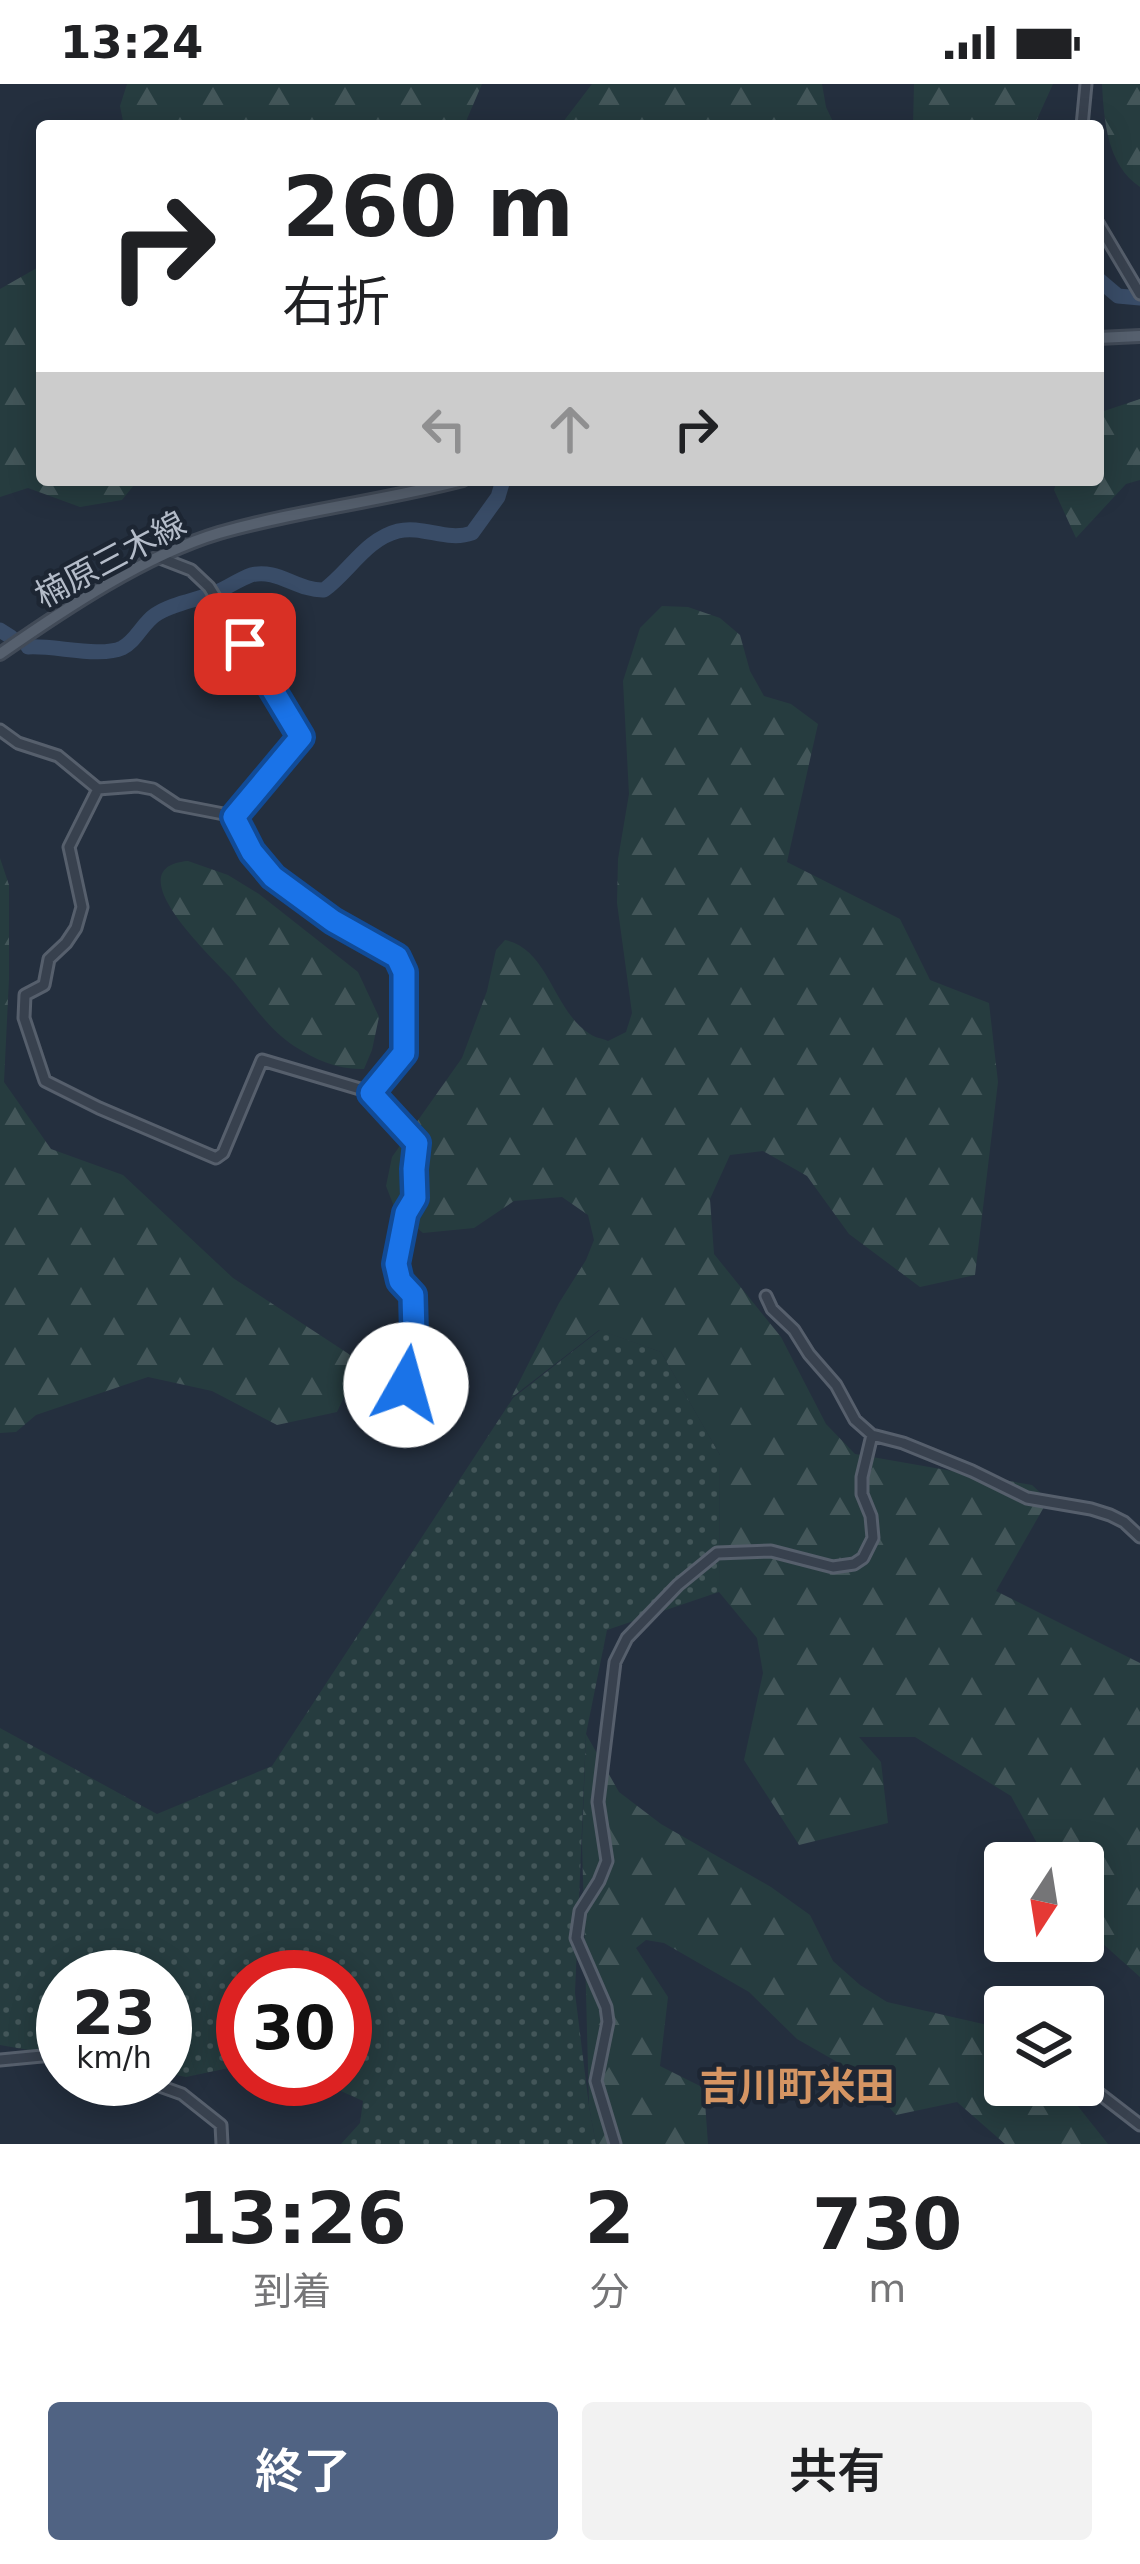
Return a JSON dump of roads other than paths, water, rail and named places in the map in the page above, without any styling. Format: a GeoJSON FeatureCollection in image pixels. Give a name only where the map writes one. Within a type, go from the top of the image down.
{"type":"FeatureCollection","features":[{"type":"Feature","properties":{"kind":"main road"},"geometry":{"type":"LineString","coordinates":[[1104,338],[1140,336]]}},
{"type":"Feature","properties":{"kind":"main road","name":"楠原三木線"},"geometry":{"type":"LineString","coordinates":[[0,654],[44,623],[160,558],[217,534],[436,486]]}},
{"type":"Feature","properties":{"kind":"street"},"geometry":{"type":"LineString","coordinates":[[1083,120],[1086,84]]}},
{"type":"Feature","properties":{"kind":"street"},"geometry":{"type":"LineString","coordinates":[[1104,233],[1140,294]]}},
{"type":"Feature","properties":{"kind":"street"},"geometry":{"type":"LineString","coordinates":[[160,558],[191,570],[209,586],[301,737],[234,817]]}},
{"type":"Feature","properties":{"kind":"street"},"geometry":{"type":"LineString","coordinates":[[0,730],[19,743],[58,755],[98,789],[153,789],[177,806],[234,817]]}},
{"type":"Feature","properties":{"kind":"street"},"geometry":{"type":"LineString","coordinates":[[98,789],[69,847],[82,908],[76,928],[49,959],[44,985],[25,995],[24,1018],[46,1083],[216,1157],[223,1154],[262,1060],[371,1093],[417,1143],[415,1198],[406,1213],[396,1264],[400,1281],[413,1295],[414,1335],[406,1385]]}},
{"type":"Feature","properties":{"kind":"street"},"geometry":{"type":"LineString","coordinates":[[234,817],[252,852],[273,877],[333,921],[397,957],[404,972],[404,1053],[371,1093]]}},
{"type":"Feature","properties":{"kind":"street"},"geometry":{"type":"LineString","coordinates":[[766,1296],[836,1385],[855,1420],[872,1435],[972,1471],[1027,1498],[1110,1515],[1140,1537]]}},
{"type":"Feature","properties":{"kind":"street"},"geometry":{"type":"LineString","coordinates":[[615,2144],[596,2080],[608,2022],[606,2007],[576,1938],[580,1911],[607,1862],[598,1802],[614,1662],[627,1638],[717,1553],[771,1551],[833,1567],[863,1558],[873,1538],[862,1494],[872,1435]]}},
{"type":"Feature","properties":{"kind":"street"},"geometry":{"type":"LineString","coordinates":[[0,2060],[36,2057]]}},
{"type":"Feature","properties":{"kind":"street"},"geometry":{"type":"LineString","coordinates":[[1104,2097],[1140,2125]]}},
{"type":"Feature","properties":{"kind":"street"},"geometry":{"type":"LineString","coordinates":[[192,2102],[221,2125],[222,2144]]}},
{"type":"Feature","properties":{"kind":"waterway"},"geometry":{"type":"LineString","coordinates":[[1104,284],[1118,296],[1140,298]]}},
{"type":"Feature","properties":{"kind":"waterway"},"geometry":{"type":"LineString","coordinates":[[28,647],[113,651],[131,641],[162,611],[251,575],[270,575],[324,590],[387,535],[407,530],[453,536],[472,533],[501,486]]}},
{"type":"Feature","properties":{"kind":"waterway"},"geometry":{"type":"LineString","coordinates":[[0,630],[11,637]]}},
{"type":"Feature","properties":{"kind":"district","name":"吉川町米田"},"geometry":{"type":"Point","coordinates":[797,2086]}}]}
